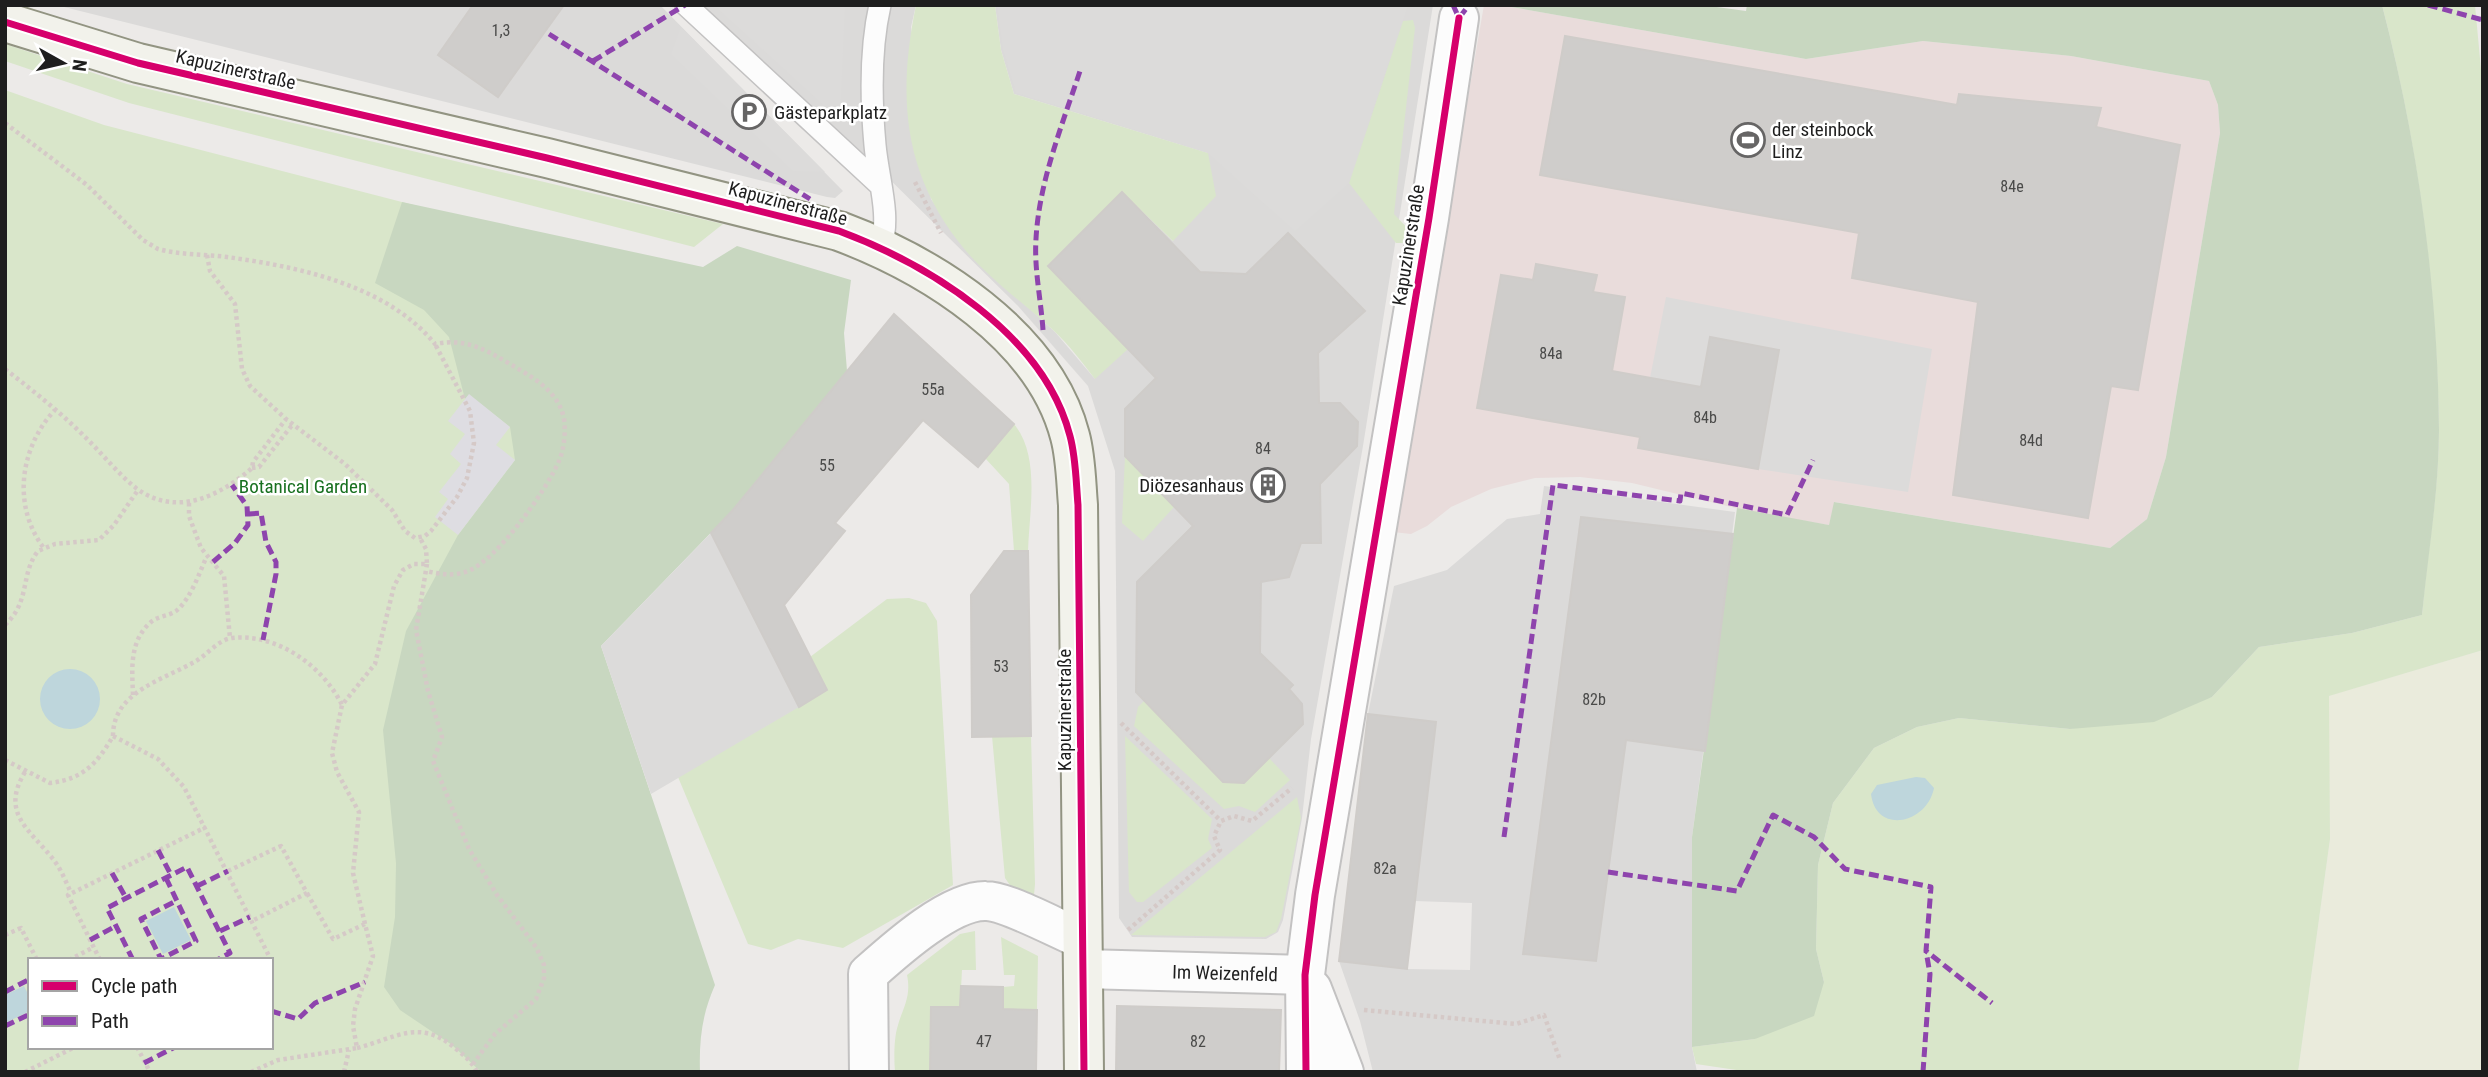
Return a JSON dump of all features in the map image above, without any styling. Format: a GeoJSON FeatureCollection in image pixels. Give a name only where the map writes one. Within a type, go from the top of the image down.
{"type":"FeatureCollection","features":[{"type":"Feature","properties":{"kind":"street","name":"Kapuzinerstraße"},"geometry":{"type":"LineString","coordinates":[[1306,1072],[1327,819],[1429,218],[1459,18]]}},
{"type":"Feature","properties":{"kind":"street","name":"Kapuzinerstraße"},"geometry":{"type":"LineString","coordinates":[[5,22],[138,63],[560,161],[799,220],[881,247],[943,281],[1012,340],[1027,355],[1052,392],[1070,435],[1078,505],[1084,1072]]}},
{"type":"Feature","properties":{"kind":"street"},"geometry":{"type":"LineString","coordinates":[[869,1072],[867,974],[905,942],[966,902],[988,901],[1002,904],[1082,954]]}},
{"type":"Feature","properties":{"kind":"street","name":"Im Weizenfeld"},"geometry":{"type":"LineString","coordinates":[[1082,954],[1313,991]]}},
{"type":"Feature","properties":{"kind":"street"},"geometry":{"type":"LineString","coordinates":[[1313,991],[1344,1072]]}},
{"type":"Feature","properties":{"kind":"lane"},"geometry":{"type":"LineString","coordinates":[[686,5],[880,185]]}},
{"type":"Feature","properties":{"kind":"lane"},"geometry":{"type":"LineString","coordinates":[[880,5],[874,81],[875,143],[885,226],[881,247]]}},
{"type":"Feature","properties":{"kind":"path"},"geometry":{"type":"LineString","coordinates":[[5,123],[87,185],[150,245],[169,252],[271,263],[352,289],[382,301],[410,318],[435,344],[470,411],[474,443],[467,478],[457,497],[437,525],[420,538]]}},
{"type":"Feature","properties":{"kind":"path"},"geometry":{"type":"LineString","coordinates":[[207,255],[210,271],[235,304],[245,378],[256,393],[353,471],[392,510],[405,531],[420,538],[428,554],[416,630],[428,691],[442,737],[433,761],[469,849],[536,947],[544,965],[544,978],[536,999],[495,1034],[473,1064]]}},
{"type":"Feature","properties":{"kind":"path"},"geometry":{"type":"LineString","coordinates":[[426,571],[445,575],[468,571],[493,553],[548,480],[558,462],[565,433],[564,418],[558,403],[534,378],[474,345],[459,342],[435,344]]}},
{"type":"Feature","properties":{"kind":"path"},"geometry":{"type":"LineString","coordinates":[[5,369],[55,410],[138,490],[159,498],[188,503],[226,489],[252,468],[259,467],[293,424]]}},
{"type":"Feature","properties":{"kind":"path"},"geometry":{"type":"LineString","coordinates":[[43,547],[24,514],[24,486],[30,450],[38,432],[55,410]]}},
{"type":"Feature","properties":{"kind":"path"},"geometry":{"type":"LineString","coordinates":[[252,468],[253,462],[286,419]]}},
{"type":"Feature","properties":{"kind":"path"},"geometry":{"type":"LineString","coordinates":[[5,625],[22,604],[35,555],[43,547],[99,540],[114,525],[138,490]]}},
{"type":"Feature","properties":{"kind":"path"},"geometry":{"type":"LineString","coordinates":[[188,503],[189,516],[206,558],[218,566],[224,576],[230,638]]}},
{"type":"Feature","properties":{"kind":"path"},"geometry":{"type":"LineString","coordinates":[[133,695],[132,663],[139,639],[152,621],[174,612],[181,605],[206,558]]}},
{"type":"Feature","properties":{"kind":"path"},"geometry":{"type":"LineString","coordinates":[[357,1048],[353,1026],[355,1009],[373,956],[353,873],[359,812],[337,772],[332,753],[342,705],[375,664],[384,619],[398,577],[414,564],[427,564]]}},
{"type":"Feature","properties":{"kind":"path"},"geometry":{"type":"LineString","coordinates":[[5,760],[50,783],[72,779],[95,765],[113,736],[117,714],[133,695],[197,661],[230,638],[264,640],[290,651],[320,674],[342,705]]}},
{"type":"Feature","properties":{"kind":"path"},"geometry":{"type":"LineString","coordinates":[[1114,730],[1115,716],[1221,821]]}},
{"type":"Feature","properties":{"kind":"path"},"geometry":{"type":"LineString","coordinates":[[113,736],[165,765],[184,787],[270,958]]}},
{"type":"Feature","properties":{"kind":"path"},"geometry":{"type":"LineString","coordinates":[[24,772],[13,792],[14,811],[57,863],[71,893]]}},
{"type":"Feature","properties":{"kind":"path"},"geometry":{"type":"LineString","coordinates":[[1221,821],[1242,816],[1252,821],[1302,780]]}},
{"type":"Feature","properties":{"kind":"path"},"geometry":{"type":"LineString","coordinates":[[1121,936],[1220,850],[1214,835],[1221,821]]}},
{"type":"Feature","properties":{"kind":"path"},"geometry":{"type":"LineString","coordinates":[[99,958],[68,895],[206,827]]}},
{"type":"Feature","properties":{"kind":"path"},"geometry":{"type":"LineString","coordinates":[[228,871],[281,846],[333,939],[365,924]]}},
{"type":"Feature","properties":{"kind":"path"},"geometry":{"type":"LineString","coordinates":[[252,921],[307,893]]}},
{"type":"Feature","properties":{"kind":"path"},"geometry":{"type":"LineString","coordinates":[[5,935],[21,928],[36,958]]}},
{"type":"Feature","properties":{"kind":"path"},"geometry":{"type":"LineString","coordinates":[[73,958],[94,947]]}},
{"type":"Feature","properties":{"kind":"path"},"geometry":{"type":"LineString","coordinates":[[1313,991],[1516,1024],[1545,1015],[1560,1060]]}},
{"type":"Feature","properties":{"kind":"path"},"geometry":{"type":"LineString","coordinates":[[251,1072],[278,1060],[349,1050],[408,1032],[427,1032],[452,1045],[473,1064],[477,1072]]}},
{"type":"Feature","properties":{"kind":"path"},"geometry":{"type":"LineString","coordinates":[[25,1072],[71,1049]]}},
{"type":"Feature","properties":{"kind":"path"},"geometry":{"type":"LineString","coordinates":[[138,1049],[150,1072]]}},
{"type":"Feature","properties":{"kind":"path"},"geometry":{"type":"LineString","coordinates":[[344,1072],[349,1050]]}},
{"type":"Feature","properties":{"kind":"shaded area"},"geometry":{"type":"Polygon","coordinates":[[[56,5],[660,5],[843,191],[835,198],[827,197],[56,5]]]}},
{"type":"Feature","properties":{"kind":"shaded area"},"geometry":{"type":"Polygon","coordinates":[[[701,5],[916,5],[911,27],[931,199],[968,252],[1055,332],[1095,379],[1048,266],[1122,192],[1173,241],[1208,153],[1014,94],[1001,50],[995,5],[1433,5],[1363,446],[1311,739],[1302,818],[1283,920],[1278,932],[1266,939],[1132,937],[1119,918],[1115,471],[1088,386],[1018,306],[866,156],[701,5]]]}},
{"type":"Feature","properties":{"kind":"shaded area"},"geometry":{"type":"Polygon","coordinates":[[[714,5],[845,5],[840,120],[714,5]]]}},
{"type":"Feature","properties":{"kind":"shaded area"},"geometry":{"type":"Polygon","coordinates":[[[997,5],[1408,5],[1349,183],[1295,231],[1208,153],[1016,93],[1003,49],[997,5]]]}},
{"type":"Feature","properties":{"kind":"shaded area"},"geometry":{"type":"Polygon","coordinates":[[[1484,5],[1500,5],[1806,59],[1923,41],[2071,56],[2209,81],[2218,105],[2220,133],[2166,457],[2147,519],[2110,548],[1835,502],[1829,525],[1752,512],[1632,483],[1580,477],[1535,478],[1491,489],[1451,507],[1427,526],[1411,534],[1393,532],[1484,5]]]}},
{"type":"Feature","properties":{"kind":"shaded area","name":"Gästeparkplatz"},"geometry":{"type":"Polygon","coordinates":[[[681,27],[825,172],[793,171],[671,54],[681,27]]]}},
{"type":"Feature","properties":{"kind":"shaded area"},"geometry":{"type":"Polygon","coordinates":[[[1666,297],[1932,349],[1908,492],[1758,469],[1779,350],[1710,337],[1701,387],[1650,378],[1666,297]]]}},
{"type":"Feature","properties":{"kind":"shaded area"},"geometry":{"type":"Polygon","coordinates":[[[469,394],[510,427],[496,445],[515,460],[458,535],[435,517],[448,499],[439,492],[461,464],[450,454],[465,434],[448,421],[469,394]]]}},
{"type":"Feature","properties":{"kind":"shaded area"},"geometry":{"type":"Polygon","coordinates":[[[1544,486],[1735,512],[1692,837],[1692,1047],[1697,1072],[1373,1072],[1360,1021],[1339,961],[1407,969],[1470,970],[1472,903],[1415,901],[1368,714],[1394,586],[1447,570],[1507,519],[1540,514],[1544,486]]]}},
{"type":"Feature","properties":{"kind":"shaded area"},"geometry":{"type":"Polygon","coordinates":[[[711,533],[799,707],[651,794],[601,646],[711,533]]]}},
{"type":"Feature","properties":{"kind":"shaded area"},"geometry":{"type":"Polygon","coordinates":[[[2483,650],[2483,1072],[2298,1072],[2330,839],[2328,696],[2483,650]]]}},
{"type":"Feature","properties":{"kind":"green space"},"geometry":{"type":"Polygon","coordinates":[[[916,5],[995,5],[1001,50],[1014,94],[1208,153],[1216,196],[1173,241],[1122,192],[1048,265],[1128,349],[1095,379],[1059,336],[966,251],[945,223],[929,194],[917,165],[907,104],[910,39],[916,5]]]}},
{"type":"Feature","properties":{"kind":"green space"},"geometry":{"type":"Polygon","coordinates":[[[1500,5],[1702,5],[1746,11],[1747,5],[2382,5],[2416,162],[2435,323],[2439,453],[2422,615],[2352,633],[2259,647],[2212,697],[2154,722],[2070,729],[1959,718],[1917,727],[1874,748],[1833,803],[1818,865],[1816,949],[1824,982],[1814,1016],[1755,1039],[1692,1047],[1692,837],[1737,508],[1829,525],[1834,502],[2110,548],[2147,519],[2166,457],[2220,133],[2218,105],[2209,81],[2071,56],[1923,41],[1806,59],[1500,5]]]}},
{"type":"Feature","properties":{"kind":"green space"},"geometry":{"type":"Polygon","coordinates":[[[2382,5],[2475,5],[2483,91],[2483,650],[2329,696],[2330,839],[2298,1072],[1750,1072],[1696,1064],[1692,1047],[1755,1039],[1824,982],[1816,949],[1818,865],[1833,803],[1874,748],[1917,727],[1959,718],[2070,729],[2212,697],[2259,647],[2352,633],[2422,615],[2435,499],[2439,430],[2434,323],[2430,269],[2415,162],[2382,5]]]}},
{"type":"Feature","properties":{"kind":"green space"},"geometry":{"type":"Polygon","coordinates":[[[1413,20],[1415,28],[1394,214],[1412,233],[1405,243],[1396,243],[1349,183],[1403,21],[1413,20]]]}},
{"type":"Feature","properties":{"kind":"green space"},"geometry":{"type":"Polygon","coordinates":[[[5,44],[127,84],[723,224],[694,247],[129,103],[5,61],[5,44]]]}},
{"type":"Feature","properties":{"kind":"green space","name":"Botanical Garden"},"geometry":{"type":"Polygon","coordinates":[[[5,90],[104,125],[429,209],[509,242],[653,1072],[5,1072],[5,90]]]}},
{"type":"Feature","properties":{"kind":"green space"},"geometry":{"type":"Polygon","coordinates":[[[402,202],[703,267],[737,246],[851,280],[844,333],[847,371],[733,510],[601,646],[715,985],[702,1027],[700,1072],[481,1072],[452,1045],[400,1010],[384,987],[395,917],[396,863],[383,730],[406,631],[458,535],[515,460],[510,427],[469,395],[465,399],[449,337],[424,310],[375,283],[402,202]]]}},
{"type":"Feature","properties":{"kind":"green space"},"geometry":{"type":"Polygon","coordinates":[[[1014,424],[1028,452],[1031,468],[1028,552],[1014,551],[1009,484],[985,458],[1014,424]]]}},
{"type":"Feature","properties":{"kind":"green space"},"geometry":{"type":"Polygon","coordinates":[[[1125,456],[1174,507],[1143,541],[1122,523],[1125,456]]]}},
{"type":"Feature","properties":{"kind":"green space"},"geometry":{"type":"Polygon","coordinates":[[[909,598],[926,603],[937,621],[953,885],[843,948],[798,939],[771,950],[748,944],[678,777],[827,690],[810,657],[887,599],[909,598]]]}},
{"type":"Feature","properties":{"kind":"green space"},"geometry":{"type":"Polygon","coordinates":[[[1144,701],[1223,782],[1244,783],[1269,758],[1290,780],[1255,812],[1239,806],[1224,809],[1134,726],[1138,707],[1144,701]]]}},
{"type":"Feature","properties":{"kind":"green space"},"geometry":{"type":"Polygon","coordinates":[[[992,736],[1031,736],[1035,884],[1034,895],[1028,897],[1014,891],[1005,878],[992,736]]]}},
{"type":"Feature","properties":{"kind":"green space"},"geometry":{"type":"Polygon","coordinates":[[[1125,736],[1212,819],[1208,839],[1212,848],[1143,902],[1137,902],[1129,892],[1125,736]]]}},
{"type":"Feature","properties":{"kind":"green space"},"geometry":{"type":"Polygon","coordinates":[[[1297,797],[1301,818],[1276,932],[1265,937],[1131,935],[1297,797]]]}},
{"type":"Feature","properties":{"kind":"green space"},"geometry":{"type":"Polygon","coordinates":[[[975,931],[976,970],[962,970],[960,1007],[931,1007],[930,1072],[895,1072],[895,1038],[907,998],[907,975],[960,934],[975,931]]]}},
{"type":"Feature","properties":{"kind":"green space"},"geometry":{"type":"Polygon","coordinates":[[[1001,937],[1038,956],[1037,1010],[1003,1009],[1003,987],[1014,986],[1015,975],[1004,975],[1001,937]]]}},
{"type":"Feature","properties":{"kind":"water"},"geometry":{"type":"Polygon","coordinates":[[[70,669],[87,674],[95,682],[100,699],[95,716],[87,724],[70,729],[53,724],[45,716],[40,699],[45,682],[53,674],[70,669]]]}},
{"type":"Feature","properties":{"kind":"water"},"geometry":{"type":"Polygon","coordinates":[[[1916,777],[1925,778],[1934,788],[1922,810],[1902,820],[1891,820],[1882,815],[1875,807],[1871,794],[1877,785],[1916,777]]]}},
{"type":"Feature","properties":{"kind":"water"},"geometry":{"type":"Polygon","coordinates":[[[174,907],[191,940],[163,954],[146,921],[174,907]]]}},
{"type":"Feature","properties":{"kind":"water"},"geometry":{"type":"Polygon","coordinates":[[[24,986],[28,994],[28,1012],[5,1023],[5,995],[24,986]]]}},
{"type":"Feature","properties":{"kind":"building"},"geometry":{"type":"Polygon","coordinates":[[[473,5],[564,5],[498,97],[438,55],[473,5]]]}},
{"type":"Feature","properties":{"kind":"building"},"geometry":{"type":"Polygon","coordinates":[[[1565,36],[1957,105],[1959,94],[2101,108],[2096,127],[2180,145],[2138,390],[2111,386],[2088,518],[1953,495],[1978,302],[1852,278],[1859,233],[1540,175],[1565,36]]]}},
{"type":"Feature","properties":{"kind":"building","name":"Diözesanhaus"},"geometry":{"type":"Polygon","coordinates":[[[1122,192],[1200,272],[1246,274],[1288,233],[1365,311],[1318,353],[1319,403],[1340,403],[1358,422],[1357,446],[1320,484],[1321,543],[1301,543],[1289,577],[1261,582],[1260,653],[1293,685],[1289,689],[1302,704],[1303,724],[1244,783],[1223,782],[1136,692],[1137,582],[1193,526],[1125,456],[1125,409],[1156,378],[1048,266],[1122,192]]]}},
{"type":"Feature","properties":{"kind":"building"},"geometry":{"type":"Polygon","coordinates":[[[1536,264],[1597,275],[1593,292],[1625,297],[1612,371],[1701,387],[1710,337],[1779,350],[1758,469],[1638,448],[1640,437],[1477,408],[1501,275],[1533,280],[1536,264]]]}},
{"type":"Feature","properties":{"kind":"building"},"geometry":{"type":"Polygon","coordinates":[[[894,314],[1014,424],[978,467],[923,420],[835,523],[845,531],[784,605],[827,690],[799,707],[711,533],[733,510],[894,314]]]}},
{"type":"Feature","properties":{"kind":"building"},"geometry":{"type":"Polygon","coordinates":[[[1581,517],[1733,534],[1705,751],[1626,740],[1596,961],[1523,954],[1581,517]]]}},
{"type":"Feature","properties":{"kind":"building"},"geometry":{"type":"Polygon","coordinates":[[[1004,551],[1028,551],[1031,736],[972,737],[971,595],[1004,551]]]}},
{"type":"Feature","properties":{"kind":"building"},"geometry":{"type":"Polygon","coordinates":[[[1368,714],[1436,722],[1407,969],[1339,961],[1368,714]]]}},
{"type":"Feature","properties":{"kind":"building"},"geometry":{"type":"Polygon","coordinates":[[[961,986],[1003,987],[1003,1009],[1037,1010],[1036,1072],[930,1072],[931,1007],[960,1007],[961,986]]]}},
{"type":"Feature","properties":{"kind":"building"},"geometry":{"type":"Polygon","coordinates":[[[1117,1006],[1281,1010],[1279,1072],[1116,1072],[1117,1006]]]}},
{"type":"Feature","properties":{"kind":"marked path"},"geometry":{"type":"LineString","coordinates":[[593,61],[685,5]]}},
{"type":"Feature","properties":{"kind":"marked path"},"geometry":{"type":"LineString","coordinates":[[1453,5],[1459,18],[1469,5]]}},
{"type":"Feature","properties":{"kind":"marked path"},"geometry":{"type":"LineString","coordinates":[[2428,5],[2483,20]]}},
{"type":"Feature","properties":{"kind":"marked path"},"geometry":{"type":"LineString","coordinates":[[549,34],[810,199]]}},
{"type":"Feature","properties":{"kind":"marked path"},"geometry":{"type":"LineString","coordinates":[[1043,330],[1036,262],[1038,217],[1053,152],[1081,68]]}},
{"type":"Feature","properties":{"kind":"marked path"},"geometry":{"type":"LineString","coordinates":[[1504,837],[1553,485],[1680,501],[1681,493],[1787,515],[1813,460]]}},
{"type":"Feature","properties":{"kind":"marked path"},"geometry":{"type":"LineString","coordinates":[[213,562],[235,543],[248,525],[247,506],[232,485]]}},
{"type":"Feature","properties":{"kind":"marked path"},"geometry":{"type":"LineString","coordinates":[[249,514],[261,513],[266,542],[276,562],[263,640]]}},
{"type":"Feature","properties":{"kind":"marked path"},"geometry":{"type":"LineString","coordinates":[[1608,872],[1737,891],[1773,815],[1814,837],[1845,869],[1931,887],[1926,951],[1992,1003]]}},
{"type":"Feature","properties":{"kind":"marked path"},"geometry":{"type":"LineString","coordinates":[[158,850],[171,875]]}},
{"type":"Feature","properties":{"kind":"marked path"},"geometry":{"type":"LineString","coordinates":[[132,958],[107,908],[187,867],[230,953],[221,958]]}},
{"type":"Feature","properties":{"kind":"marked path"},"geometry":{"type":"LineString","coordinates":[[197,886],[228,871]]}},
{"type":"Feature","properties":{"kind":"marked path"},"geometry":{"type":"LineString","coordinates":[[112,873],[126,898]]}},
{"type":"Feature","properties":{"kind":"marked path"},"geometry":{"type":"LineString","coordinates":[[163,958],[196,941],[166,878]]}},
{"type":"Feature","properties":{"kind":"marked path"},"geometry":{"type":"LineString","coordinates":[[160,958],[141,919],[176,901]]}},
{"type":"Feature","properties":{"kind":"marked path"},"geometry":{"type":"LineString","coordinates":[[220,931],[250,917]]}},
{"type":"Feature","properties":{"kind":"marked path"},"geometry":{"type":"LineString","coordinates":[[90,940],[116,926]]}},
{"type":"Feature","properties":{"kind":"marked path"},"geometry":{"type":"LineString","coordinates":[[1923,1072],[1930,974],[1926,951]]}},
{"type":"Feature","properties":{"kind":"marked path"},"geometry":{"type":"LineString","coordinates":[[5,992],[28,980]]}},
{"type":"Feature","properties":{"kind":"marked path"},"geometry":{"type":"LineString","coordinates":[[273,1012],[298,1019],[315,1003],[365,982]]}},
{"type":"Feature","properties":{"kind":"marked path"},"geometry":{"type":"LineString","coordinates":[[5,1026],[28,1015]]}},
{"type":"Feature","properties":{"kind":"marked path"},"geometry":{"type":"LineString","coordinates":[[144,1063],[171,1049]]}},
{"type":"Feature","properties":{"kind":"cycle path"},"geometry":{"type":"LineString","coordinates":[[1306,1072],[1305,975],[1315,895],[1429,218],[1459,18]]}},
{"type":"Feature","properties":{"kind":"cycle path"},"geometry":{"type":"LineString","coordinates":[[5,22],[138,63],[547,158],[839,231],[874,245],[945,284],[979,308],[1009,336],[1036,366],[1056,400],[1070,436],[1075,461],[1078,505],[1084,1072]]}},
{"type":"Feature","properties":{"kind":"place","name":"Gästeparkplatz"},"geometry":{"type":"Point","coordinates":[749,112]}},
{"type":"Feature","properties":{"kind":"place","name":"der steinbock Linz"},"geometry":{"type":"Point","coordinates":[1748,140]}},
{"type":"Feature","properties":{"kind":"place","name":"Diözesanhaus"},"geometry":{"type":"Point","coordinates":[1268,485]}}]}
